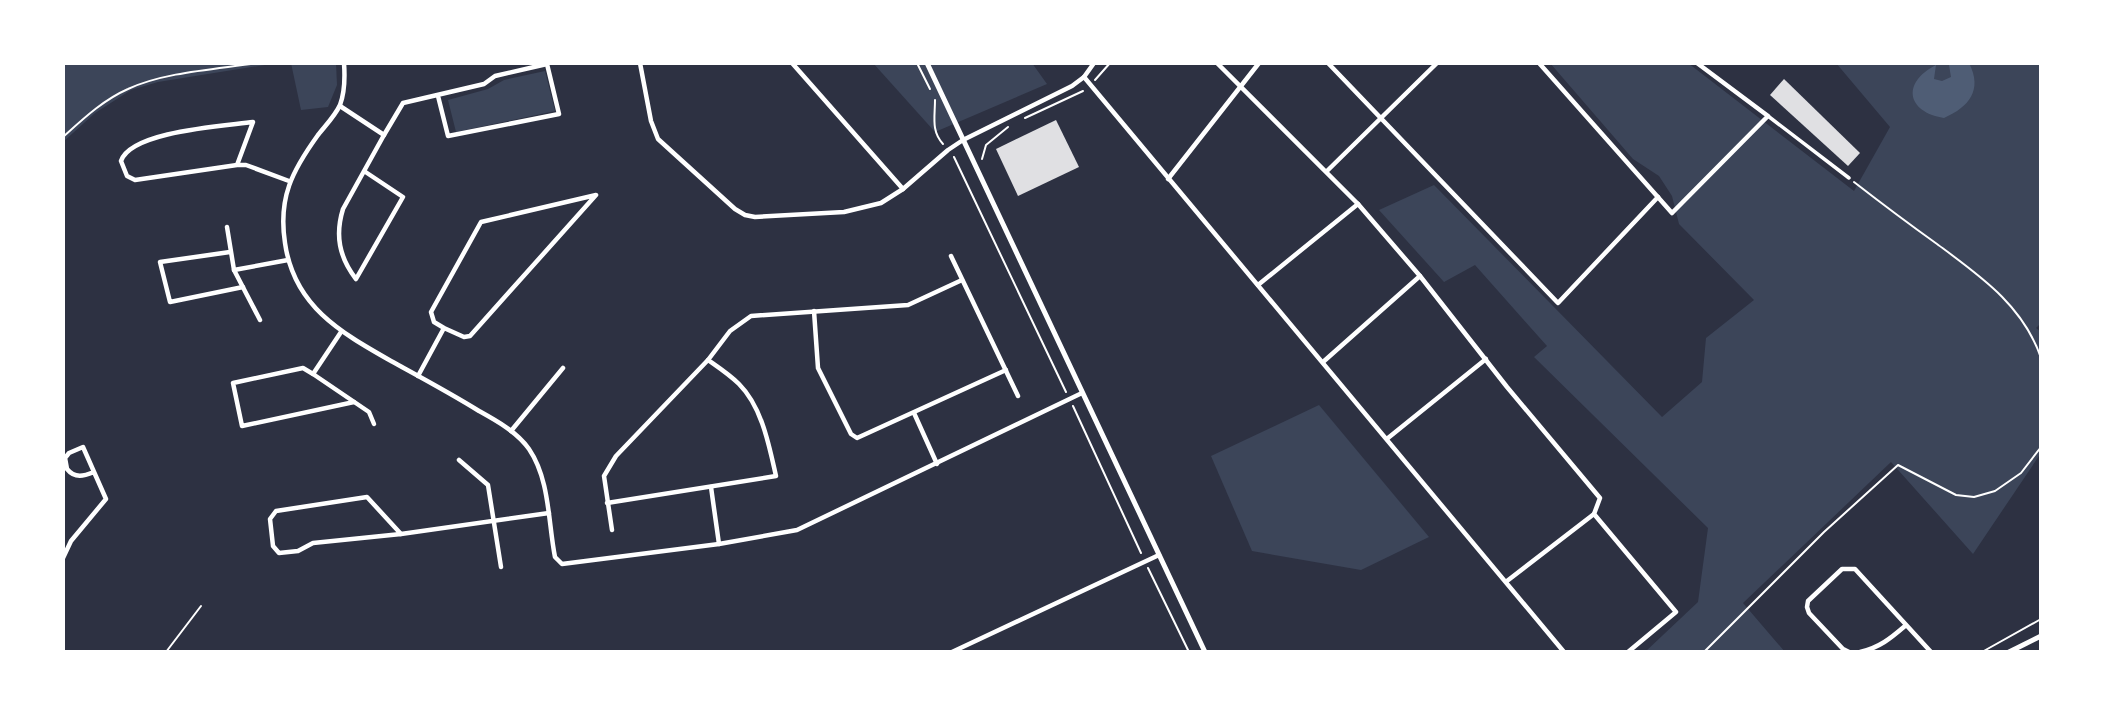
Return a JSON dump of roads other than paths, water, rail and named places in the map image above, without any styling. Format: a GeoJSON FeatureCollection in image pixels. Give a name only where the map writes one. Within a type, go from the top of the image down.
{"type":"FeatureCollection","features":[{"type":"Feature","properties":{"kind":"street"},"geometry":{"type":"LineString","coordinates":[[344,63],[340,106],[298,163],[289,181],[282,221],[288,260],[307,298],[327,321],[341,332],[511,431],[527,446],[543,481],[555,557],[566,565],[719,544],[797,530],[1082,393]]}},
{"type":"Feature","properties":{"kind":"street"},"geometry":{"type":"LineString","coordinates":[[640,63],[651,121],[658,139],[725,201],[745,215],[755,217],[850,211],[881,202],[903,189],[963,139],[1065,91],[1084,77],[1094,63]]}},
{"type":"Feature","properties":{"kind":"street"},"geometry":{"type":"LineString","coordinates":[[792,63],[903,189]]}},
{"type":"Feature","properties":{"kind":"street"},"geometry":{"type":"LineString","coordinates":[[927,63],[1205,652]]}},
{"type":"Feature","properties":{"kind":"street"},"geometry":{"type":"LineString","coordinates":[[1217,63],[1358,204],[1601,498],[1594,513],[1507,581]]}},
{"type":"Feature","properties":{"kind":"street"},"geometry":{"type":"LineString","coordinates":[[1168,178],[1259,63]]}},
{"type":"Feature","properties":{"kind":"street"},"geometry":{"type":"LineString","coordinates":[[1328,63],[1558,303],[1658,197]]}},
{"type":"Feature","properties":{"kind":"street"},"geometry":{"type":"LineString","coordinates":[[1327,171],[1437,63]]}},
{"type":"Feature","properties":{"kind":"street"},"geometry":{"type":"LineString","coordinates":[[1539,63],[1672,213],[1768,116]]}},
{"type":"Feature","properties":{"kind":"street"},"geometry":{"type":"LineString","coordinates":[[1697,63],[1849,178]]}},
{"type":"Feature","properties":{"kind":"street"},"geometry":{"type":"LineString","coordinates":[[364,172],[403,197],[356,279],[342,255],[339,226],[343,209],[403,103],[484,84],[495,76],[547,64],[559,114],[448,136],[438,96]]}},
{"type":"Feature","properties":{"kind":"street"},"geometry":{"type":"LineString","coordinates":[[1084,77],[1564,652]]}},
{"type":"Feature","properties":{"kind":"street"},"geometry":{"type":"LineString","coordinates":[[340,106],[384,135]]}},
{"type":"Feature","properties":{"kind":"street"},"geometry":{"type":"LineString","coordinates":[[237,165],[253,122],[160,136],[132,148],[125,153],[121,161],[127,176],[135,180],[246,165],[289,181]]}},
{"type":"Feature","properties":{"kind":"street"},"geometry":{"type":"LineString","coordinates":[[596,195],[470,336],[464,337],[444,328],[434,322],[431,312],[481,222],[596,195]]}},
{"type":"Feature","properties":{"kind":"street"},"geometry":{"type":"LineString","coordinates":[[1258,285],[1358,204]]}},
{"type":"Feature","properties":{"kind":"street"},"geometry":{"type":"LineString","coordinates":[[227,227],[234,270],[260,320]]}},
{"type":"Feature","properties":{"kind":"street"},"geometry":{"type":"LineString","coordinates":[[230,252],[160,262],[170,302],[243,286]]}},
{"type":"Feature","properties":{"kind":"street"},"geometry":{"type":"LineString","coordinates":[[951,256],[1018,396]]}},
{"type":"Feature","properties":{"kind":"street"},"geometry":{"type":"LineString","coordinates":[[234,270],[288,260]]}},
{"type":"Feature","properties":{"kind":"street"},"geometry":{"type":"LineString","coordinates":[[1323,362],[1420,276]]}},
{"type":"Feature","properties":{"kind":"street"},"geometry":{"type":"LineString","coordinates":[[612,530],[604,476],[616,456],[708,360],[730,331],[751,316],[908,305],[962,280]]}},
{"type":"Feature","properties":{"kind":"street"},"geometry":{"type":"LineString","coordinates":[[814,311],[817,365],[850,434],[857,439],[1006,370]]}},
{"type":"Feature","properties":{"kind":"street"},"geometry":{"type":"LineString","coordinates":[[418,376],[444,328]]}},
{"type":"Feature","properties":{"kind":"street"},"geometry":{"type":"LineString","coordinates":[[313,374],[341,332]]}},
{"type":"Feature","properties":{"kind":"street"},"geometry":{"type":"LineString","coordinates":[[1388,438],[1486,359]]}},
{"type":"Feature","properties":{"kind":"street"},"geometry":{"type":"LineString","coordinates":[[607,503],[776,476],[767,437],[754,407],[739,384],[708,360]]}},
{"type":"Feature","properties":{"kind":"street"},"geometry":{"type":"LineString","coordinates":[[354,402],[242,426],[233,383],[303,368],[313,374],[369,412],[374,424]]}},
{"type":"Feature","properties":{"kind":"street"},"geometry":{"type":"LineString","coordinates":[[511,431],[563,368]]}},
{"type":"Feature","properties":{"kind":"street"},"geometry":{"type":"LineString","coordinates":[[914,413],[937,464]]}},
{"type":"Feature","properties":{"kind":"street"},"geometry":{"type":"LineString","coordinates":[[63,558],[71,541],[106,499],[83,447],[69,453],[65,458],[67,469],[74,476],[86,476],[94,472]]}},
{"type":"Feature","properties":{"kind":"street"},"geometry":{"type":"LineString","coordinates":[[459,460],[488,485],[501,567]]}},
{"type":"Feature","properties":{"kind":"street"},"geometry":{"type":"LineString","coordinates":[[711,487],[719,544]]}},
{"type":"Feature","properties":{"kind":"street"},"geometry":{"type":"LineString","coordinates":[[401,534],[367,497],[276,511],[270,519],[273,546],[279,553],[298,551],[313,543],[401,534],[549,513]]}},
{"type":"Feature","properties":{"kind":"street"},"geometry":{"type":"LineString","coordinates":[[1594,513],[1676,612],[1628,652]]}},
{"type":"Feature","properties":{"kind":"street"},"geometry":{"type":"LineString","coordinates":[[952,652],[1158,555]]}},
{"type":"Feature","properties":{"kind":"street"},"geometry":{"type":"LineString","coordinates":[[1849,652],[1809,613],[1807,607],[1808,601],[1842,569],[1854,569],[1931,652]]}},
{"type":"Feature","properties":{"kind":"street"},"geometry":{"type":"LineString","coordinates":[[1860,652],[1873,650],[1884,644],[1905,626]]}},
{"type":"Feature","properties":{"kind":"street"},"geometry":{"type":"LineString","coordinates":[[2008,652],[2041,636]]}}]}
